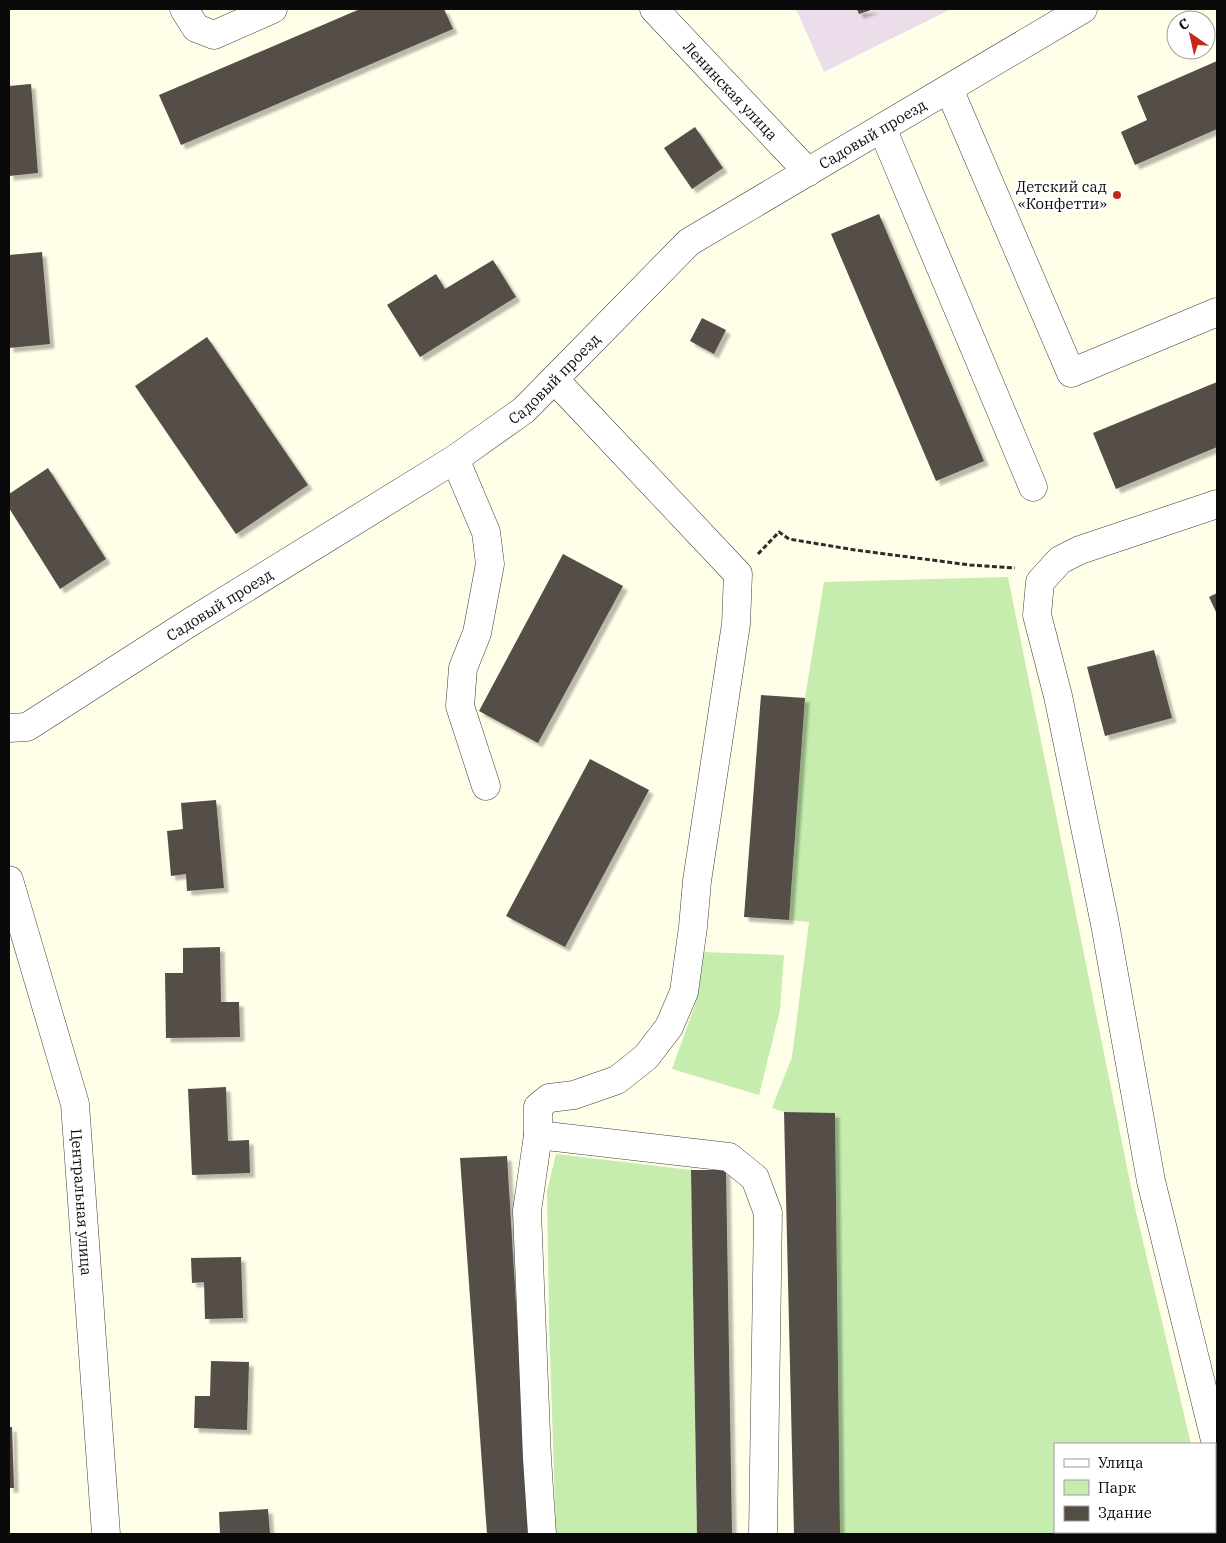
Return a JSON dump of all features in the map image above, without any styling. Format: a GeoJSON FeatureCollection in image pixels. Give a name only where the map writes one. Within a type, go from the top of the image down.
{"type":"FeatureCollection","features":[{"type":"Feature","properties":{"kind":"street"},"geometry":{"type":"LineString","coordinates":[[184,9],[196,28],[214,34],[273,9]]}},
{"type":"Feature","properties":{"kind":"street","name":"Ленинская улица"},"geometry":{"type":"LineString","coordinates":[[654,9],[808,172]]}},
{"type":"Feature","properties":{"kind":"street","name":"Садовый проезд"},"geometry":{"type":"LineString","coordinates":[[9,728],[27,727],[189,623],[455,459],[524,410],[689,242],[1080,10]]}},
{"type":"Feature","properties":{"kind":"street"},"geometry":{"type":"LineString","coordinates":[[949,89],[1071,373],[1217,312]]}},
{"type":"Feature","properties":{"kind":"street"},"geometry":{"type":"LineString","coordinates":[[882,128],[1033,487]]}},
{"type":"Feature","properties":{"kind":"street"},"geometry":{"type":"LineString","coordinates":[[542,1534],[536,1458],[527,1211],[538,1135],[538,1107],[549,1098],[574,1095],[617,1080],[646,1058],[669,1027],[684,992],[697,881],[736,624],[738,574],[555,380]]}},
{"type":"Feature","properties":{"kind":"street"},"geometry":{"type":"LineString","coordinates":[[455,459],[486,532],[490,564],[477,633],[464,668],[460,706],[486,786]]}},
{"type":"Feature","properties":{"kind":"street"},"geometry":{"type":"LineString","coordinates":[[1216,1443],[1151,1180],[1105,924],[1058,696],[1037,615],[1040,582],[1060,560],[1080,550],[1217,504]]}},
{"type":"Feature","properties":{"kind":"street","name":"Центральная улица"},"geometry":{"type":"LineString","coordinates":[[9,887],[75,1104],[106,1534]]}},
{"type":"Feature","properties":{"kind":"street"},"geometry":{"type":"LineString","coordinates":[[538,1135],[730,1157],[755,1178],[768,1213],[763,1534]]}},
{"type":"Feature","properties":{"kind":"path"},"geometry":{"type":"LineString","coordinates":[[738,574],[778,532],[789,539],[864,551],[970,565],[1051,571]]}},
{"type":"Feature","properties":{"kind":"shaded area"},"geometry":{"type":"Polygon","coordinates":[[[796,9],[951,9],[824,72],[796,9]]]}},
{"type":"Feature","properties":{"kind":"green space"},"geometry":{"type":"Polygon","coordinates":[[[1008,577],[1136,1212],[1191,1443],[1054,1443],[1054,1533],[1213,1534],[840,1534],[835,1114],[784,1112],[772,1108],[792,1057],[809,922],[789,920],[805,698],[824,582],[1008,577]]]}},
{"type":"Feature","properties":{"kind":"green space"},"geometry":{"type":"Polygon","coordinates":[[[701,952],[784,955],[780,1010],[759,1095],[672,1069],[696,1002],[701,952]]]}},
{"type":"Feature","properties":{"kind":"green space"},"geometry":{"type":"Polygon","coordinates":[[[556,1154],[691,1170],[697,1534],[556,1534],[547,1192],[556,1154]]]}},
{"type":"Feature","properties":{"kind":"building"},"geometry":{"type":"Polygon","coordinates":[[[360,9],[444,9],[453,29],[181,145],[159,95],[360,9]]]}},
{"type":"Feature","properties":{"kind":"building"},"geometry":{"type":"Polygon","coordinates":[[[857,9],[874,9],[859,14],[857,9]]]}},
{"type":"Feature","properties":{"kind":"building"},"geometry":{"type":"Polygon","coordinates":[[[1217,61],[1217,129],[1135,165],[1121,132],[1147,120],[1137,96],[1217,61]]]}},
{"type":"Feature","properties":{"kind":"building"},"geometry":{"type":"Polygon","coordinates":[[[31,84],[38,173],[9,176],[9,86],[31,84]]]}},
{"type":"Feature","properties":{"kind":"building"},"geometry":{"type":"Polygon","coordinates":[[[695,127],[723,168],[692,189],[664,148],[695,127]]]}},
{"type":"Feature","properties":{"kind":"building"},"geometry":{"type":"Polygon","coordinates":[[[879,214],[984,461],[936,481],[831,234],[879,214]]]}},
{"type":"Feature","properties":{"kind":"building"},"geometry":{"type":"Polygon","coordinates":[[[42,252],[50,344],[9,348],[9,255],[42,252]]]}},
{"type":"Feature","properties":{"kind":"building"},"geometry":{"type":"Polygon","coordinates":[[[493,260],[516,297],[420,357],[387,305],[436,274],[445,289],[493,260]]]}},
{"type":"Feature","properties":{"kind":"building"},"geometry":{"type":"Polygon","coordinates":[[[702,318],[726,330],[714,354],[690,341],[702,318]]]}},
{"type":"Feature","properties":{"kind":"building"},"geometry":{"type":"Polygon","coordinates":[[[207,337],[308,485],[236,534],[135,386],[207,337]]]}},
{"type":"Feature","properties":{"kind":"building"},"geometry":{"type":"Polygon","coordinates":[[[1217,382],[1217,447],[1116,489],[1093,433],[1217,382]]]}},
{"type":"Feature","properties":{"kind":"building"},"geometry":{"type":"Polygon","coordinates":[[[48,468],[106,559],[60,589],[9,508],[9,494],[48,468]]]}},
{"type":"Feature","properties":{"kind":"building"},"geometry":{"type":"Polygon","coordinates":[[[563,554],[623,586],[538,743],[479,711],[563,554]]]}},
{"type":"Feature","properties":{"kind":"building"},"geometry":{"type":"Polygon","coordinates":[[[1217,593],[1217,614],[1209,597],[1217,593]]]}},
{"type":"Feature","properties":{"kind":"building"},"geometry":{"type":"Polygon","coordinates":[[[1154,650],[1172,718],[1105,736],[1087,667],[1154,650]]]}},
{"type":"Feature","properties":{"kind":"building"},"geometry":{"type":"Polygon","coordinates":[[[761,695],[805,698],[789,920],[744,917],[761,695]]]}},
{"type":"Feature","properties":{"kind":"building"},"geometry":{"type":"Polygon","coordinates":[[[590,759],[649,790],[565,947],[506,916],[590,759]]]}},
{"type":"Feature","properties":{"kind":"building"},"geometry":{"type":"Polygon","coordinates":[[[216,800],[224,888],[187,891],[186,874],[171,876],[167,831],[183,829],[181,803],[216,800]]]}},
{"type":"Feature","properties":{"kind":"building"},"geometry":{"type":"Polygon","coordinates":[[[220,947],[221,1002],[239,1002],[240,1037],[166,1038],[165,973],[183,973],[183,948],[220,947]]]}},
{"type":"Feature","properties":{"kind":"building"},"geometry":{"type":"Polygon","coordinates":[[[226,1087],[228,1141],[249,1140],[250,1173],[192,1175],[188,1089],[226,1087]]]}},
{"type":"Feature","properties":{"kind":"building"},"geometry":{"type":"Polygon","coordinates":[[[784,1112],[835,1113],[840,1534],[794,1534],[784,1112]]]}},
{"type":"Feature","properties":{"kind":"building"},"geometry":{"type":"Polygon","coordinates":[[[507,1156],[530,1534],[487,1534],[460,1158],[507,1156]]]}},
{"type":"Feature","properties":{"kind":"building"},"geometry":{"type":"Polygon","coordinates":[[[691,1170],[726,1170],[732,1534],[697,1534],[691,1170]]]}},
{"type":"Feature","properties":{"kind":"building"},"geometry":{"type":"Polygon","coordinates":[[[241,1257],[243,1318],[205,1319],[204,1282],[192,1283],[191,1258],[241,1257]]]}},
{"type":"Feature","properties":{"kind":"building"},"geometry":{"type":"Polygon","coordinates":[[[211,1361],[249,1362],[247,1430],[194,1428],[195,1396],[210,1396],[211,1361]]]}},
{"type":"Feature","properties":{"kind":"building"},"geometry":{"type":"Polygon","coordinates":[[[9,1427],[12,1427],[14,1488],[9,1488],[9,1427]]]}},
{"type":"Feature","properties":{"kind":"building"},"geometry":{"type":"Polygon","coordinates":[[[268,1509],[270,1534],[220,1534],[219,1512],[268,1509]]]}},
{"type":"Feature","properties":{"kind":"place","name":"Детский сад «Конфетти»"},"geometry":{"type":"Point","coordinates":[1117,195]}}]}
